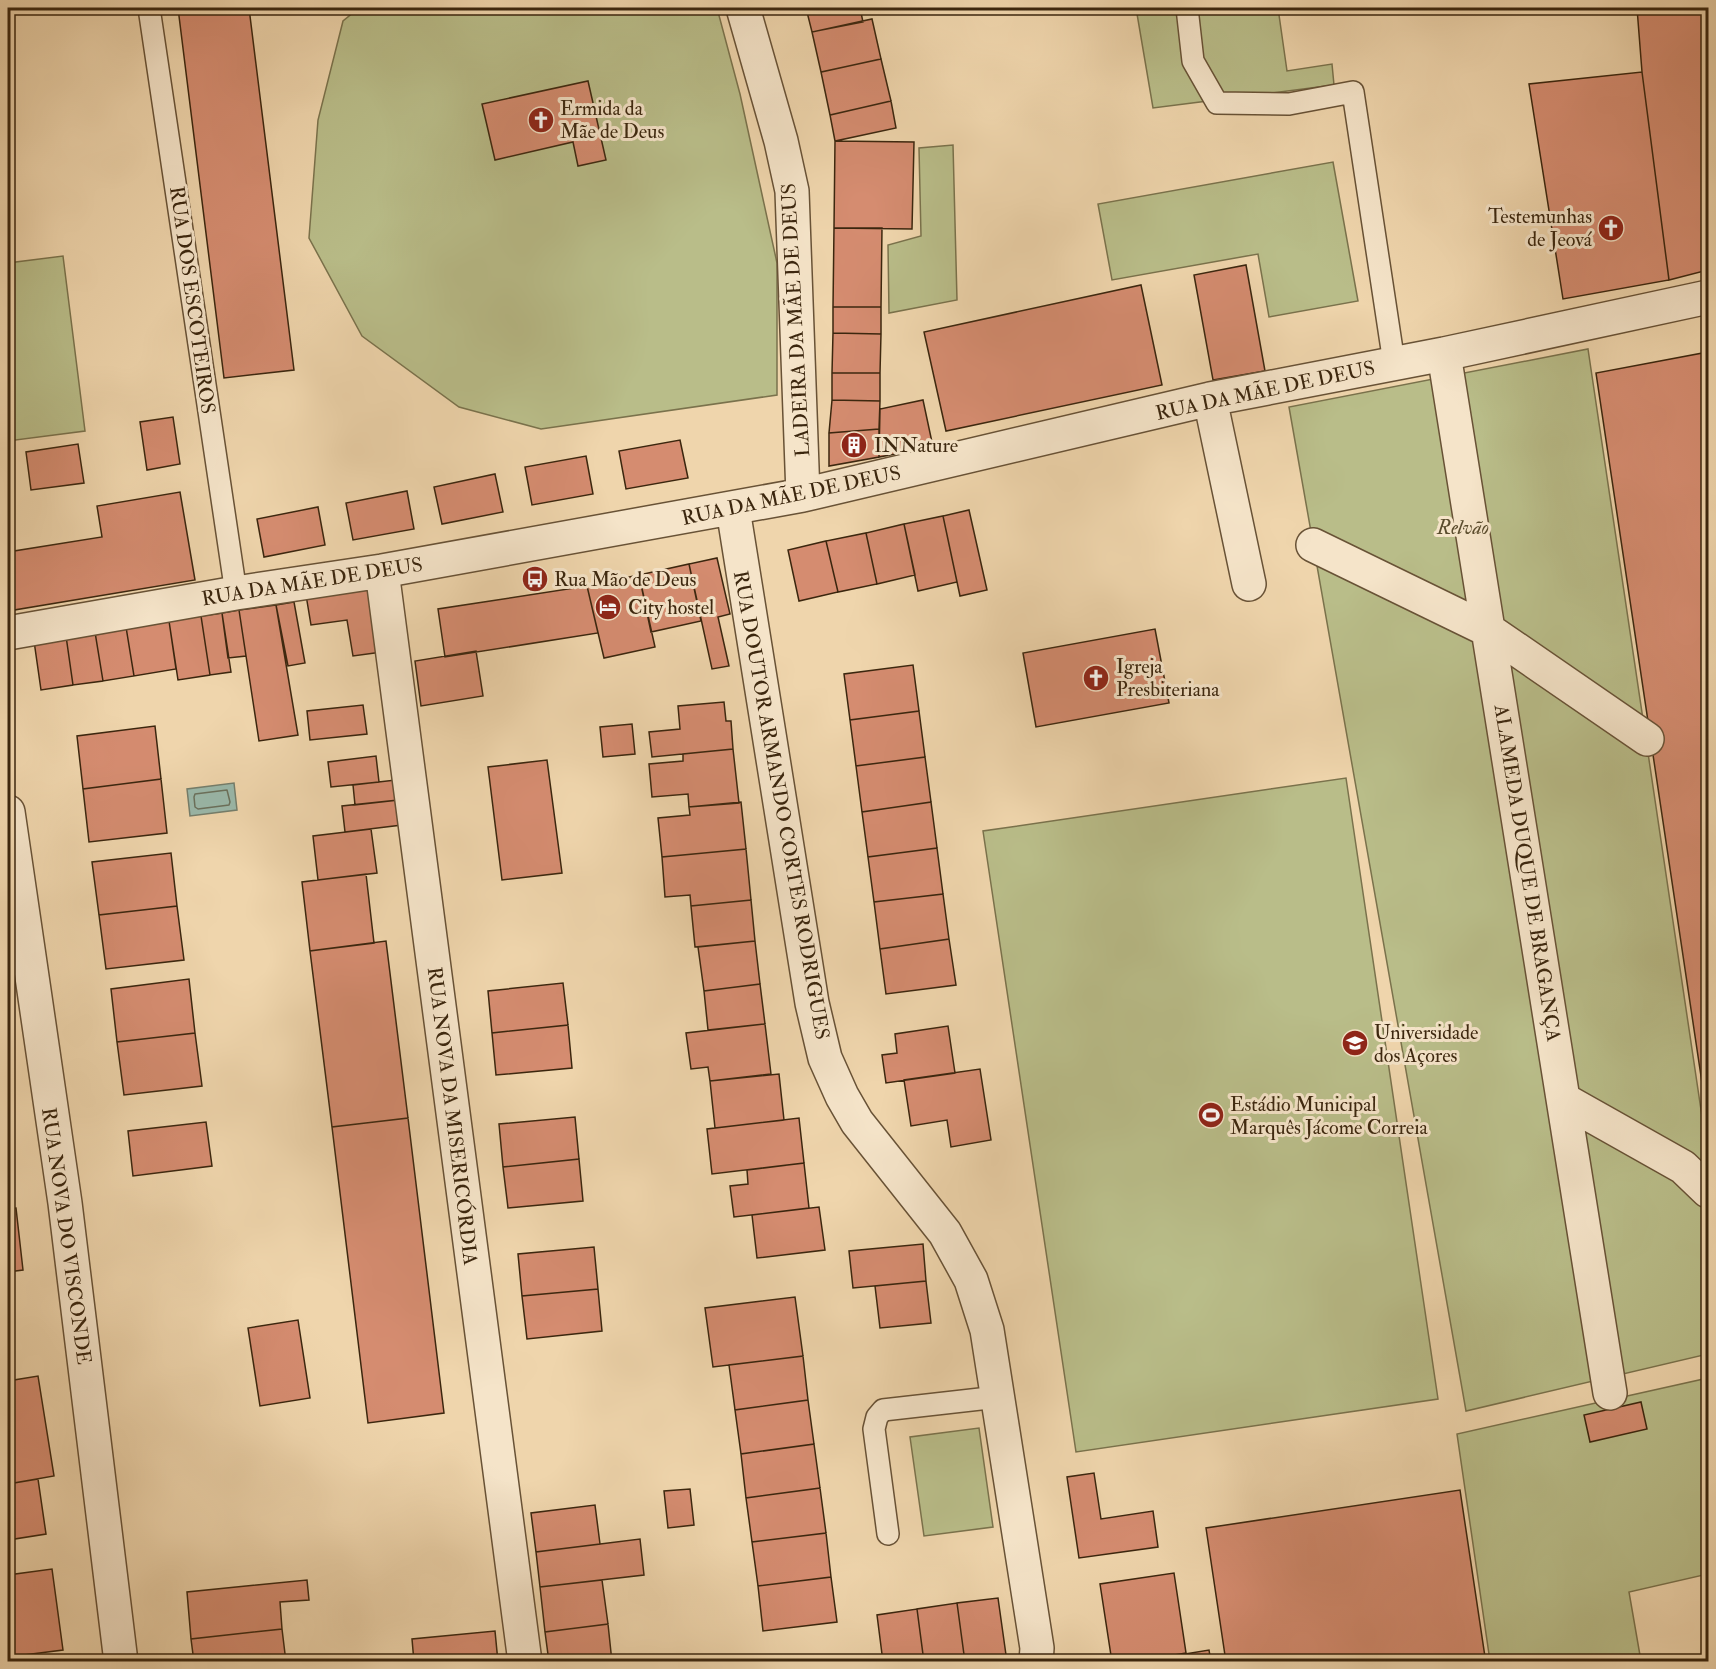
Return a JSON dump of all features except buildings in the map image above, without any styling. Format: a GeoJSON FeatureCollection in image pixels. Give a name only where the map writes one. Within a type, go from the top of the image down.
{"type":"FeatureCollection","features":[{"type":"Feature","properties":{"kind":"street","name":"LADEIRA DA MÃE DE DEUS"},"geometry":{"type":"LineString","coordinates":[[743,8],[782,141],[792,191],[803,495]]}},
{"type":"Feature","properties":{"kind":"street","name":"RUA DA MÃE DE DEUS"},"geometry":{"type":"LineString","coordinates":[[8,633],[236,593],[382,571],[733,509],[803,495],[1210,399],[1444,354],[1708,297]]}},
{"type":"Feature","properties":{"kind":"street","name":"ALAMEDA DUQUE DE BRAGANÇA"},"geometry":{"type":"LineString","coordinates":[[1444,354],[1610,1393]]}},
{"type":"Feature","properties":{"kind":"street"},"geometry":{"type":"LineString","coordinates":[[1210,399],[1249,584]]}},
{"type":"Feature","properties":{"kind":"street","name":"RUA DOUTOR ARMANDO CORTES RODRIGUES"},"geometry":{"type":"LineString","coordinates":[[733,509],[812,1003],[825,1058],[857,1122],[945,1233],[971,1280],[987,1330],[1037,1648],[1036,1662]]}},
{"type":"Feature","properties":{"kind":"street"},"geometry":{"type":"LineString","coordinates":[[1313,545],[1490,631],[1647,739]]}},
{"type":"Feature","properties":{"kind":"street","name":"RUA NOVA DA MISERICÓRDIA"},"geometry":{"type":"LineString","coordinates":[[382,571],[525,1662]]}},
{"type":"Feature","properties":{"kind":"street","name":"RUA NOVA DO VISCONDE"},"geometry":{"type":"LineString","coordinates":[[8,812],[64,1203],[121,1662]]}},
{"type":"Feature","properties":{"kind":"street"},"geometry":{"type":"LineString","coordinates":[[1564,1100],[1683,1167],[1708,1191]]}},
{"type":"Feature","properties":{"kind":"lane","name":"RUA DOS ESCOTEIROS"},"geometry":{"type":"LineString","coordinates":[[150,8],[236,593]]}},
{"type":"Feature","properties":{"kind":"lane"},"geometry":{"type":"LineString","coordinates":[[1187,8],[1194,61],[1217,103],[1289,104],[1353,92],[1394,363]]}},
{"type":"Feature","properties":{"kind":"lane"},"geometry":{"type":"LineString","coordinates":[[888,1534],[874,1429],[877,1417],[883,1410],[998,1397]]}},
{"type":"Feature","properties":{"kind":"green space"},"geometry":{"type":"Polygon","coordinates":[[[359,8],[717,8],[740,94],[777,263],[777,395],[541,429],[459,407],[362,336],[309,238],[318,120],[343,21],[359,8]]]}},
{"type":"Feature","properties":{"kind":"green space"},"geometry":{"type":"Polygon","coordinates":[[[1136,8],[1278,8],[1287,71],[1332,64],[1334,85],[1153,108],[1136,8]]]}},
{"type":"Feature","properties":{"kind":"green space"},"geometry":{"type":"Polygon","coordinates":[[[953,145],[957,300],[889,313],[888,245],[921,236],[919,148],[953,145]]]}},
{"type":"Feature","properties":{"kind":"green space"},"geometry":{"type":"Polygon","coordinates":[[[1333,162],[1358,301],[1269,317],[1258,254],[1112,280],[1098,204],[1333,162]]]}},
{"type":"Feature","properties":{"kind":"green space"},"geometry":{"type":"Polygon","coordinates":[[[63,256],[85,431],[8,441],[8,263],[63,256]]]}},
{"type":"Feature","properties":{"kind":"green space","name":"Relvão"},"geometry":{"type":"Polygon","coordinates":[[[1588,349],[1708,1157],[1708,1354],[1466,1411],[1289,407],[1588,349]]]}},
{"type":"Feature","properties":{"kind":"green space","name":"Estádio Municipal Marquês Jácome Correia"},"geometry":{"type":"Polygon","coordinates":[[[1346,778],[1438,1399],[1076,1452],[983,831],[1346,778]]]}},
{"type":"Feature","properties":{"kind":"green space"},"geometry":{"type":"Polygon","coordinates":[[[1708,1378],[1708,1574],[1629,1592],[1641,1661],[1490,1661],[1457,1434],[1708,1378]]]}},
{"type":"Feature","properties":{"kind":"green space"},"geometry":{"type":"Polygon","coordinates":[[[979,1428],[993,1527],[924,1536],[910,1437],[979,1428]]]}},
{"type":"Feature","properties":{"kind":"water"},"geometry":{"type":"Polygon","coordinates":[[[234,783],[237,810],[190,816],[187,789],[234,783]]]}},
{"type":"Feature","properties":{"kind":"place","name":"Ermida da Mãe de Deus"},"geometry":{"type":"Point","coordinates":[541,120]}},
{"type":"Feature","properties":{"kind":"place","name":"Testemunhas de Jeová"},"geometry":{"type":"Point","coordinates":[1611,228]}},
{"type":"Feature","properties":{"kind":"place","name":"INNature"},"geometry":{"type":"Point","coordinates":[854,445]}},
{"type":"Feature","properties":{"kind":"place","name":"Rua Mão de Deus"},"geometry":{"type":"Point","coordinates":[535,579]}},
{"type":"Feature","properties":{"kind":"place","name":"City hostel"},"geometry":{"type":"Point","coordinates":[608,607]}},
{"type":"Feature","properties":{"kind":"place","name":"Igreja Presbiteriana"},"geometry":{"type":"Point","coordinates":[1096,678]}},
{"type":"Feature","properties":{"kind":"place","name":"Universidade dos Açores"},"geometry":{"type":"Point","coordinates":[1355,1043]}},
{"type":"Feature","properties":{"kind":"place","name":"Estádio Municipal Marquês Jácome Correia"},"geometry":{"type":"Point","coordinates":[1211,1115]}}]}
